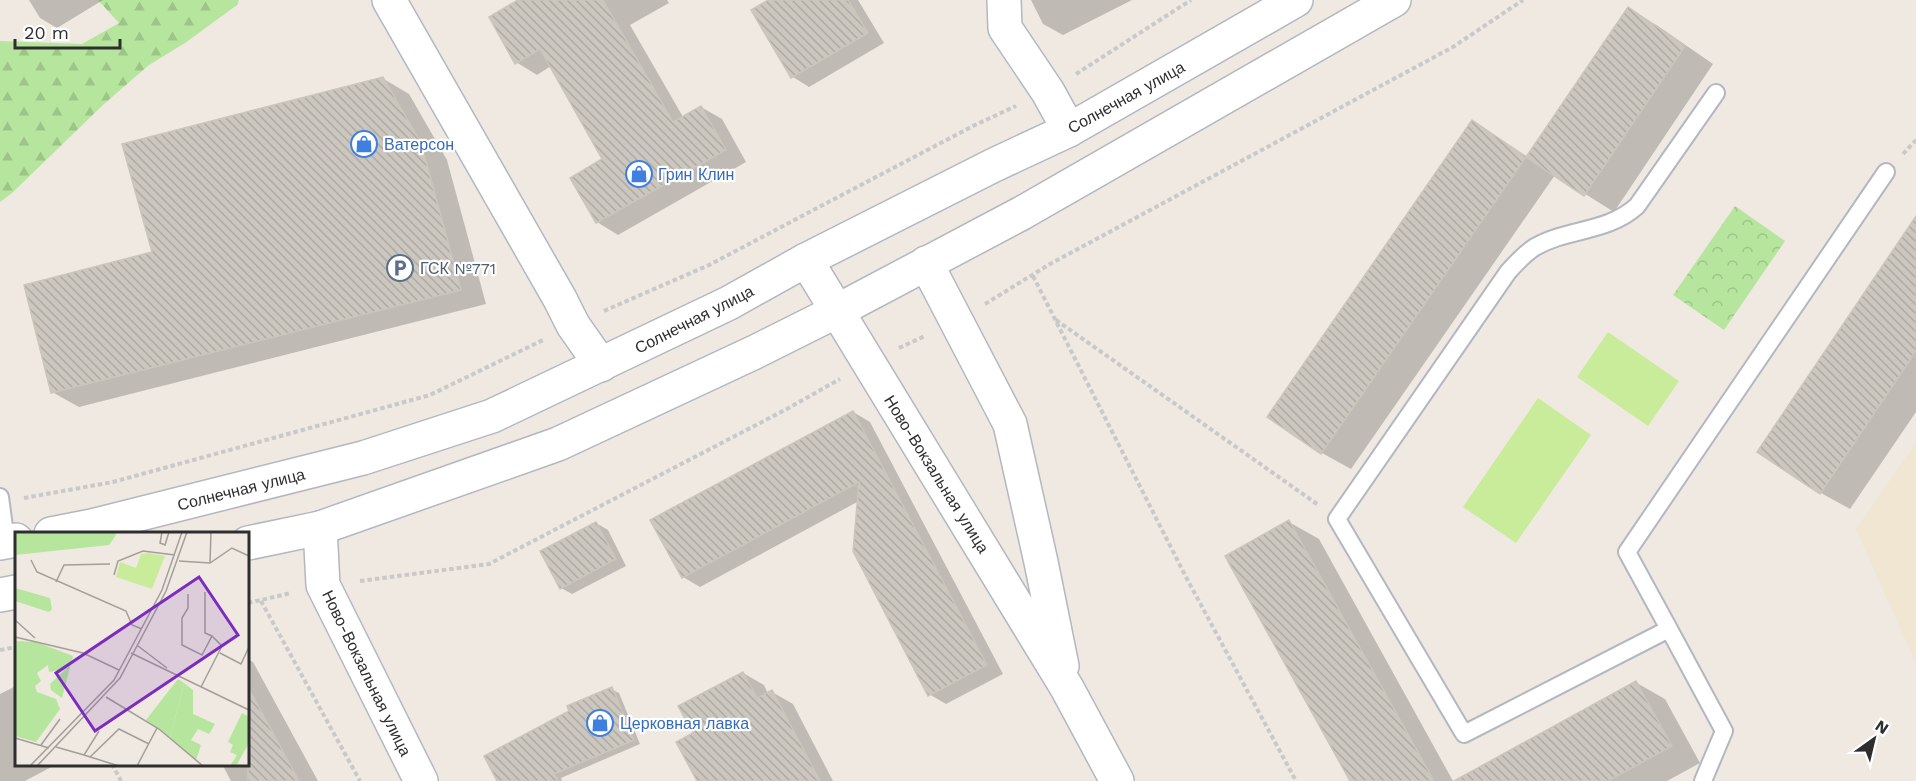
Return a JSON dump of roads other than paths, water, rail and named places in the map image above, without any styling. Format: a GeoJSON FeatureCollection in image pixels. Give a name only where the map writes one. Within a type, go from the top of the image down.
{"type":"FeatureCollection","features":[{"type":"Feature","properties":{"kind":"main road"},"geometry":{"type":"LineString","coordinates":[[389,0],[555,289],[573,325],[601,365]]}},
{"type":"Feature","properties":{"kind":"main road"},"geometry":{"type":"LineString","coordinates":[[1004,0],[1005,28],[1048,92],[1069,130]]}},
{"type":"Feature","properties":{"kind":"main road","name":"Солнечная улица"},"geometry":{"type":"LineString","coordinates":[[61,532],[363,458],[492,416],[729,303],[806,260],[994,165],[1069,130],[1296,0]]}},
{"type":"Feature","properties":{"kind":"main road"},"geometry":{"type":"LineString","coordinates":[[249,543],[320,528],[558,444],[755,352],[1022,213],[1394,0]]}},
{"type":"Feature","properties":{"kind":"main road","name":"Ново-Вокзальная улица"},"geometry":{"type":"LineString","coordinates":[[806,260],[1067,688],[1117,781]]}},
{"type":"Feature","properties":{"kind":"main road","name":"Ново-Вокзальная улица"},"geometry":{"type":"LineString","coordinates":[[926,262],[1010,424],[1067,688]]}},
{"type":"Feature","properties":{"kind":"main road","name":"Ново-Вокзальная улица"},"geometry":{"type":"LineString","coordinates":[[320,528],[323,585],[421,781]]}},
{"type":"Feature","properties":{"kind":"main road"},"geometry":{"type":"LineString","coordinates":[[0,595],[15,592]]}},
{"type":"Feature","properties":{"kind":"lane"},"geometry":{"type":"LineString","coordinates":[[1669,629],[1464,734],[1337,519],[1508,272],[1535,247],[1551,240],[1605,226],[1628,214],[1637,206],[1716,93]]}},
{"type":"Feature","properties":{"kind":"lane"},"geometry":{"type":"LineString","coordinates":[[1703,781],[1724,731],[1627,552],[1886,172]]}},
{"type":"Feature","properties":{"kind":"lane"},"geometry":{"type":"LineString","coordinates":[[0,497],[8,542]]}},
{"type":"Feature","properties":{"kind":"place","name":"Ватерсон"},"geometry":{"type":"Point","coordinates":[364,144]}},
{"type":"Feature","properties":{"kind":"place","name":"Грин Клин"},"geometry":{"type":"Point","coordinates":[639,174]}},
{"type":"Feature","properties":{"kind":"place","name":"ГСК №771"},"geometry":{"type":"Point","coordinates":[400,268]}},
{"type":"Feature","properties":{"kind":"place","name":"Церковная лавка"},"geometry":{"type":"Point","coordinates":[600,723]}}]}
